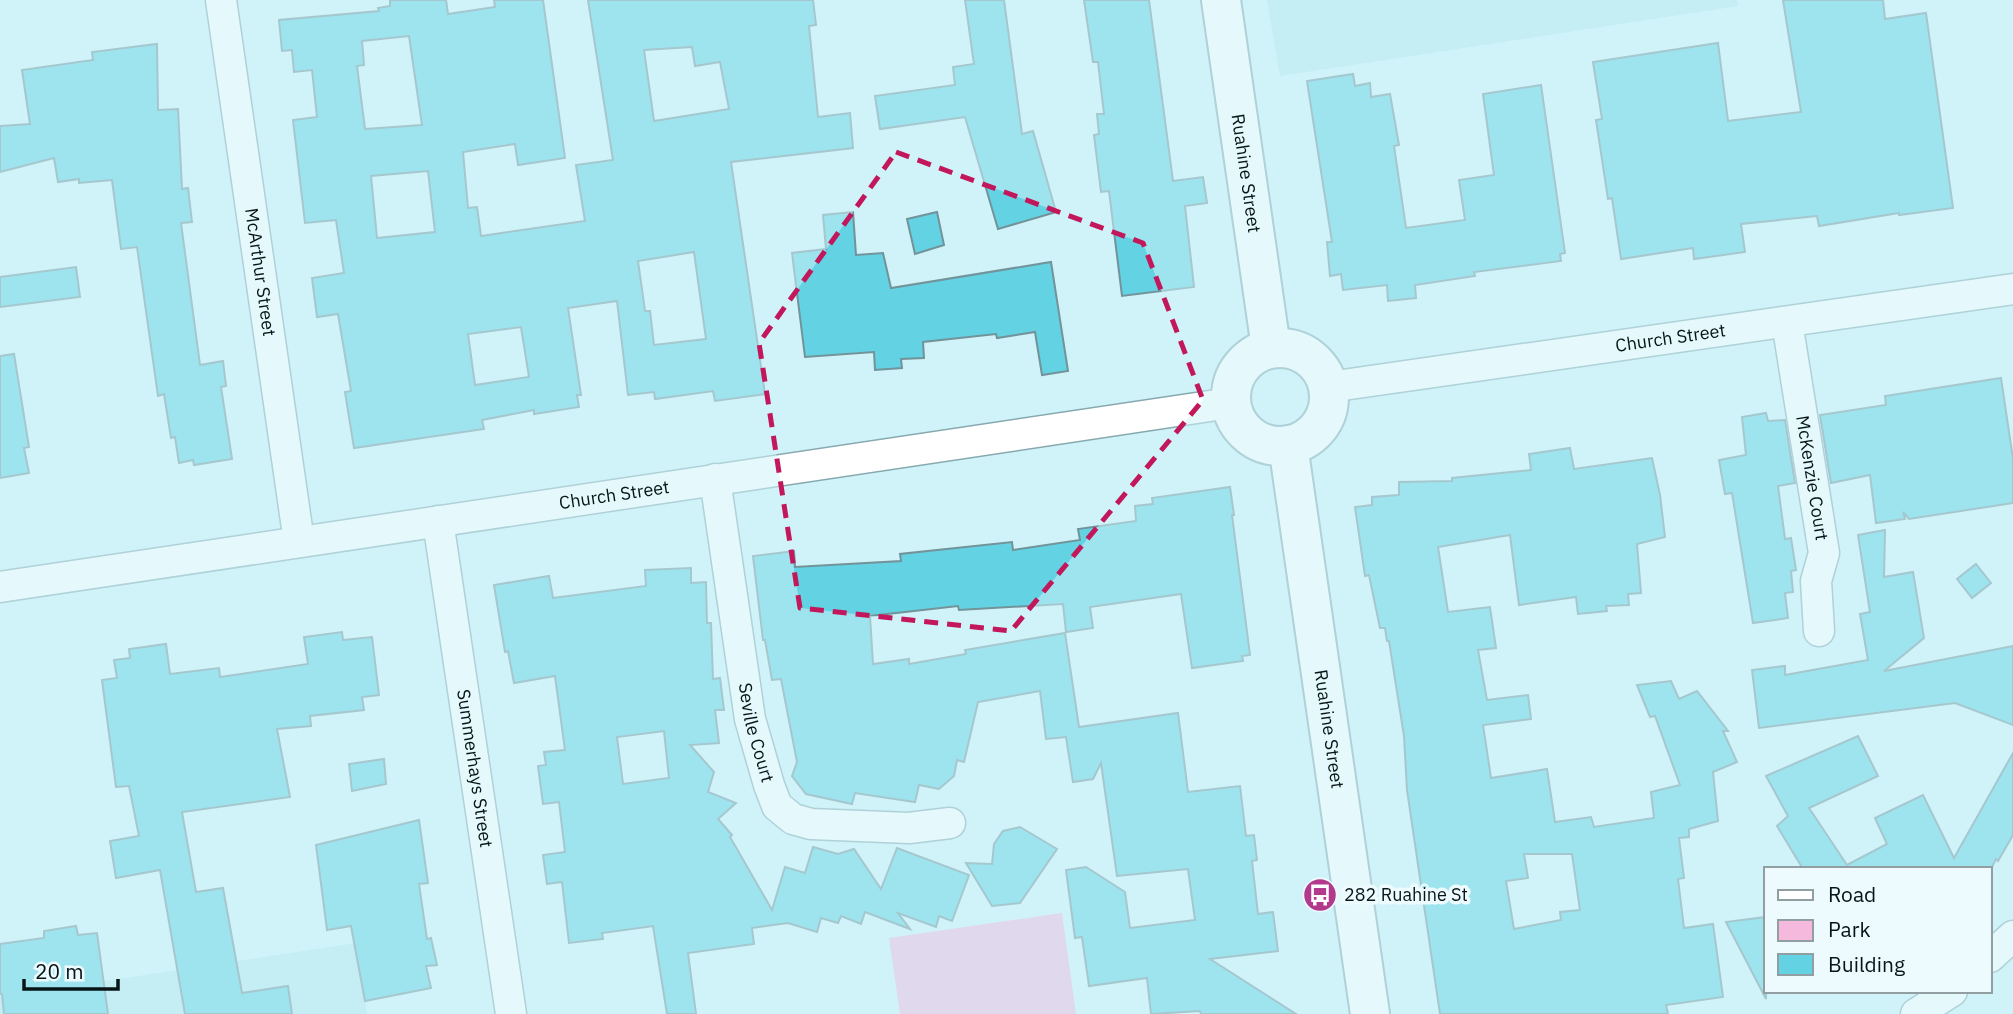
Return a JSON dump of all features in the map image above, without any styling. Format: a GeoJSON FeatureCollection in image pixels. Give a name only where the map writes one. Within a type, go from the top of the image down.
{"type":"FeatureCollection","features":[{"type":"Feature","properties":{"kind":"street","name":"McArthur Street"},"geometry":{"type":"LineString","coordinates":[[221,0],[299,542]]}},
{"type":"Feature","properties":{"kind":"street","name":"Ruahine Street"},"geometry":{"type":"LineString","coordinates":[[1221,0],[1271,348]]}},
{"type":"Feature","properties":{"kind":"street","name":"Church Street"},"geometry":{"type":"LineString","coordinates":[[1329,387],[2013,289]]}},
{"type":"Feature","properties":{"kind":"street","name":"McKenzie Court"},"geometry":{"type":"LineString","coordinates":[[1787,322],[1824,553],[1816,581],[1819,631]]}},
{"type":"Feature","properties":{"kind":"street"},"geometry":{"type":"LineString","coordinates":[[1271,348],[1288,348],[1316,362],[1329,387],[1328,400],[1318,427],[1303,442],[1288,446],[1259,441],[1243,430],[1230,403],[1239,369],[1258,352],[1271,348]]}},
{"type":"Feature","properties":{"kind":"street","name":"Church Street"},"geometry":{"type":"LineString","coordinates":[[0,587],[1230,403]]}},
{"type":"Feature","properties":{"kind":"street","name":"Ruahine Street"},"geometry":{"type":"LineString","coordinates":[[1288,446],[1370,1014]]}},
{"type":"Feature","properties":{"kind":"street","name":"Seville Court"},"geometry":{"type":"LineString","coordinates":[[715,479],[750,719],[777,806],[793,819],[811,824],[909,828],[950,823]]}},
{"type":"Feature","properties":{"kind":"street","name":"Summerhays Street"},"geometry":{"type":"LineString","coordinates":[[438,521],[511,1014]]}},
{"type":"Feature","properties":{"kind":"street"},"geometry":{"type":"LineString","coordinates":[[1992,955],[2013,936]]}},
{"type":"Feature","properties":{"kind":"street"},"geometry":{"type":"LineString","coordinates":[[1916,1014],[1949,993]]}},
{"type":"Feature","properties":{"kind":"highlighted area"},"geometry":{"type":"Polygon","coordinates":[[[896,152],[1143,243],[1203,400],[1011,631],[800,608],[759,343],[896,152]]]}},
{"type":"Feature","properties":{"kind":"shaded area"},"geometry":{"type":"Polygon","coordinates":[[[1267,0],[1737,0],[1738,6],[1280,76],[1267,0]]]}},
{"type":"Feature","properties":{"kind":"shaded area"},"geometry":{"type":"Polygon","coordinates":[[[356,943],[367,1014],[0,1014],[0,997],[356,943]]]}},
{"type":"Feature","properties":{"kind":"green space"},"geometry":{"type":"Polygon","coordinates":[[[1062,913],[1076,1014],[900,1014],[889,938],[1062,913]]]}},
{"type":"Feature","properties":{"kind":"building"},"geometry":{"type":"Polygon","coordinates":[[[390,0],[446,0],[448,14],[495,7],[494,0],[543,0],[565,158],[518,165],[515,144],[463,152],[468,208],[477,207],[481,236],[585,221],[576,165],[613,160],[588,0],[813,0],[816,25],[809,26],[818,117],[850,113],[853,148],[731,162],[765,394],[715,401],[713,391],[655,399],[654,392],[628,395],[617,301],[568,308],[581,395],[577,395],[579,407],[534,414],[534,410],[482,420],[484,429],[354,448],[345,392],[351,391],[338,314],[317,317],[312,278],[344,273],[336,220],[305,223],[293,120],[317,117],[312,70],[294,72],[292,50],[282,51],[279,20],[379,11],[378,8],[390,6],[390,0]],[[409,36],[362,41],[364,65],[357,66],[365,129],[422,125],[409,36]],[[692,47],[644,50],[654,121],[729,109],[720,62],[695,66],[692,47]],[[428,171],[371,176],[377,238],[435,232],[428,171]],[[694,252],[638,261],[645,311],[650,311],[654,345],[706,339],[694,252]],[[521,327],[468,334],[475,385],[529,377],[521,327]]]}},
{"type":"Feature","properties":{"kind":"building"},"geometry":{"type":"Polygon","coordinates":[[[965,0],[1004,0],[1022,134],[1033,131],[1056,212],[998,229],[965,117],[880,129],[875,96],[955,85],[953,67],[974,64],[965,0]]]}},
{"type":"Feature","properties":{"kind":"building"},"geometry":{"type":"Polygon","coordinates":[[[1084,0],[1149,0],[1173,181],[1203,177],[1207,203],[1185,206],[1194,287],[1122,296],[1109,191],[1101,192],[1094,135],[1099,134],[1097,114],[1104,114],[1098,62],[1093,62],[1084,0]]]}},
{"type":"Feature","properties":{"kind":"building"},"geometry":{"type":"Polygon","coordinates":[[[1783,0],[1883,0],[1885,19],[1926,13],[1953,208],[1899,213],[1819,226],[1817,216],[1741,224],[1745,252],[1694,259],[1693,248],[1621,259],[1612,198],[1608,199],[1596,120],[1602,119],[1593,62],[1718,43],[1728,121],[1801,112],[1783,0]]]}},
{"type":"Feature","properties":{"kind":"building"},"geometry":{"type":"Polygon","coordinates":[[[157,44],[158,110],[178,109],[182,189],[188,188],[192,222],[181,223],[200,365],[223,361],[226,386],[221,387],[232,459],[194,465],[193,460],[179,463],[175,437],[171,438],[164,394],[158,396],[137,247],[121,249],[112,180],[79,183],[79,179],[58,182],[54,158],[0,172],[0,126],[30,124],[22,70],[93,60],[92,52],[157,44]]]}},
{"type":"Feature","properties":{"kind":"building"},"geometry":{"type":"Polygon","coordinates":[[[1353,74],[1355,86],[1370,83],[1371,97],[1390,94],[1399,145],[1394,146],[1406,228],[1465,220],[1459,180],[1494,175],[1483,94],[1541,85],[1565,253],[1560,254],[1561,261],[1474,272],[1475,276],[1415,285],[1416,298],[1388,301],[1387,285],[1343,290],[1341,274],[1330,276],[1327,242],[1332,242],[1307,81],[1353,74]]]}},
{"type":"Feature","properties":{"kind":"building"},"geometry":{"type":"Polygon","coordinates":[[[853,212],[856,255],[883,253],[891,288],[1051,262],[1068,371],[1042,375],[1035,332],[997,338],[996,334],[923,342],[924,358],[901,359],[902,368],[875,370],[874,352],[805,357],[792,253],[826,249],[823,215],[853,212]]]}},
{"type":"Feature","properties":{"kind":"building"},"geometry":{"type":"Polygon","coordinates":[[[937,212],[944,245],[915,254],[907,219],[937,212]]]}},
{"type":"Feature","properties":{"kind":"building"},"geometry":{"type":"Polygon","coordinates":[[[76,267],[80,297],[0,307],[0,277],[76,267]]]}},
{"type":"Feature","properties":{"kind":"building"},"geometry":{"type":"Polygon","coordinates":[[[14,354],[29,447],[24,448],[29,473],[0,478],[0,356],[14,354]]]}},
{"type":"Feature","properties":{"kind":"building"},"geometry":{"type":"Polygon","coordinates":[[[2001,378],[2013,459],[2013,503],[1909,519],[1903,512],[1905,519],[1876,523],[1870,475],[1831,483],[1820,415],[1886,405],[1885,396],[2001,378]]]}},
{"type":"Feature","properties":{"kind":"building"},"geometry":{"type":"Polygon","coordinates":[[[1766,413],[1768,421],[1785,420],[1795,483],[1778,486],[1785,539],[1791,538],[1796,570],[1791,571],[1793,592],[1785,593],[1788,618],[1753,623],[1732,493],[1725,494],[1719,460],[1746,455],[1742,417],[1766,413]]]}},
{"type":"Feature","properties":{"kind":"building"},"geometry":{"type":"Polygon","coordinates":[[[1570,448],[1574,469],[1652,458],[1665,537],[1637,544],[1641,593],[1628,594],[1629,605],[1606,606],[1607,611],[1578,614],[1576,597],[1519,605],[1510,535],[1438,547],[1448,612],[1490,607],[1496,648],[1478,650],[1487,700],[1528,695],[1531,719],[1483,725],[1491,778],[1547,769],[1555,822],[1591,817],[1594,827],[1654,818],[1651,792],[1680,785],[1655,716],[1650,717],[1637,685],[1671,681],[1679,699],[1697,691],[1728,731],[1723,731],[1737,762],[1713,772],[1718,821],[1689,829],[1689,837],[1679,838],[1684,878],[1678,879],[1684,928],[1713,924],[1723,997],[1666,1005],[1668,1014],[1440,1014],[1407,790],[1404,736],[1389,641],[1385,628],[1380,628],[1369,575],[1365,576],[1355,507],[1372,505],[1372,497],[1399,495],[1399,482],[1452,481],[1452,478],[1531,470],[1529,454],[1570,448]],[[1524,854],[1528,878],[1506,881],[1514,929],[1561,920],[1560,912],[1580,910],[1572,854],[1524,854]]]}},
{"type":"Feature","properties":{"kind":"building"},"geometry":{"type":"Polygon","coordinates":[[[1230,487],[1250,655],[1242,656],[1243,661],[1192,668],[1181,594],[1090,607],[1093,628],[1066,632],[1063,604],[959,610],[958,606],[870,616],[873,664],[909,659],[909,664],[966,654],[965,650],[1065,633],[1079,727],[1178,713],[1188,792],[1240,786],[1246,836],[1254,835],[1257,860],[1252,861],[1258,914],[1273,912],[1278,951],[1210,959],[1296,1014],[1201,1014],[1200,1011],[1151,1014],[1147,978],[1089,986],[1082,937],[1075,938],[1066,870],[1086,867],[1125,892],[1130,928],[1195,920],[1188,869],[1117,876],[1101,763],[1093,779],[1073,782],[1066,737],[1046,739],[1040,691],[978,702],[964,762],[957,760],[954,776],[939,789],[919,785],[915,802],[855,793],[852,804],[806,794],[792,776],[797,762],[781,679],[772,680],[763,640],[753,556],[794,551],[795,567],[901,561],[900,554],[1012,542],[1013,550],[1080,540],[1078,529],[1136,521],[1135,506],[1153,504],[1152,498],[1230,487]]]}},
{"type":"Feature","properties":{"kind":"building"},"geometry":{"type":"Polygon","coordinates":[[[1885,530],[1884,577],[1913,572],[1924,638],[1884,671],[2013,646],[2013,725],[1955,703],[1759,728],[1752,670],[1785,666],[1785,675],[1868,660],[1860,614],[1870,612],[1858,535],[1885,530]]]}},
{"type":"Feature","properties":{"kind":"building"},"geometry":{"type":"Polygon","coordinates":[[[1976,564],[1991,583],[1972,598],[1957,579],[1976,564]]]}},
{"type":"Feature","properties":{"kind":"building"},"geometry":{"type":"Polygon","coordinates":[[[691,568],[691,583],[706,582],[713,679],[720,678],[724,710],[715,710],[719,743],[690,745],[714,772],[708,792],[736,803],[718,819],[732,835],[730,837],[772,910],[785,867],[805,873],[813,847],[838,854],[854,849],[881,889],[897,848],[969,875],[952,921],[939,916],[936,927],[898,913],[910,929],[865,912],[861,924],[841,916],[838,923],[821,918],[817,932],[788,923],[752,928],[754,944],[688,953],[696,1014],[667,1014],[653,926],[602,933],[603,939],[569,943],[562,882],[547,884],[543,855],[565,852],[559,802],[543,804],[538,766],[546,765],[544,752],[565,750],[555,676],[514,683],[508,651],[505,652],[494,585],[549,576],[553,598],[646,586],[645,570],[691,568]],[[664,731],[617,737],[623,784],[669,778],[664,731]]]}},
{"type":"Feature","properties":{"kind":"building"},"geometry":{"type":"Polygon","coordinates":[[[342,632],[343,640],[372,637],[379,695],[362,697],[364,710],[310,716],[311,726],[277,729],[290,797],[182,812],[196,892],[223,888],[242,993],[288,986],[292,1014],[185,1014],[160,870],[116,878],[110,841],[139,836],[129,786],[116,787],[102,680],[117,678],[114,660],[130,658],[129,649],[166,644],[170,674],[219,668],[220,677],[308,664],[304,637],[342,632]]]}},
{"type":"Feature","properties":{"kind":"building"},"geometry":{"type":"Polygon","coordinates":[[[1858,736],[1878,776],[1809,808],[1847,865],[1887,844],[1875,818],[1923,795],[1954,858],[2013,753],[2013,835],[1992,867],[1802,867],[1777,826],[1788,816],[1766,776],[1858,736]]]}},
{"type":"Feature","properties":{"kind":"building"},"geometry":{"type":"Polygon","coordinates":[[[384,759],[386,784],[352,791],[349,764],[384,759]]]}},
{"type":"Feature","properties":{"kind":"building"},"geometry":{"type":"Polygon","coordinates":[[[419,820],[428,883],[419,884],[427,939],[431,938],[437,965],[426,966],[431,988],[365,1001],[351,926],[327,930],[316,845],[419,820]]]}},
{"type":"Feature","properties":{"kind":"building"},"geometry":{"type":"Polygon","coordinates":[[[1020,827],[1057,849],[1020,903],[992,906],[966,863],[992,864],[994,844],[1003,831],[1020,827]]]}},
{"type":"Feature","properties":{"kind":"building"},"geometry":{"type":"Polygon","coordinates":[[[1764,917],[1766,999],[1726,922],[1764,917]]]}},
{"type":"Feature","properties":{"kind":"building"},"geometry":{"type":"Polygon","coordinates":[[[76,926],[78,935],[97,933],[108,1014],[4,1014],[0,994],[0,944],[44,938],[44,931],[76,926]]]}},
{"type":"Feature","properties":{"kind":"place","name":"282 Ruahine St"},"geometry":{"type":"Point","coordinates":[1320,895]}}]}
